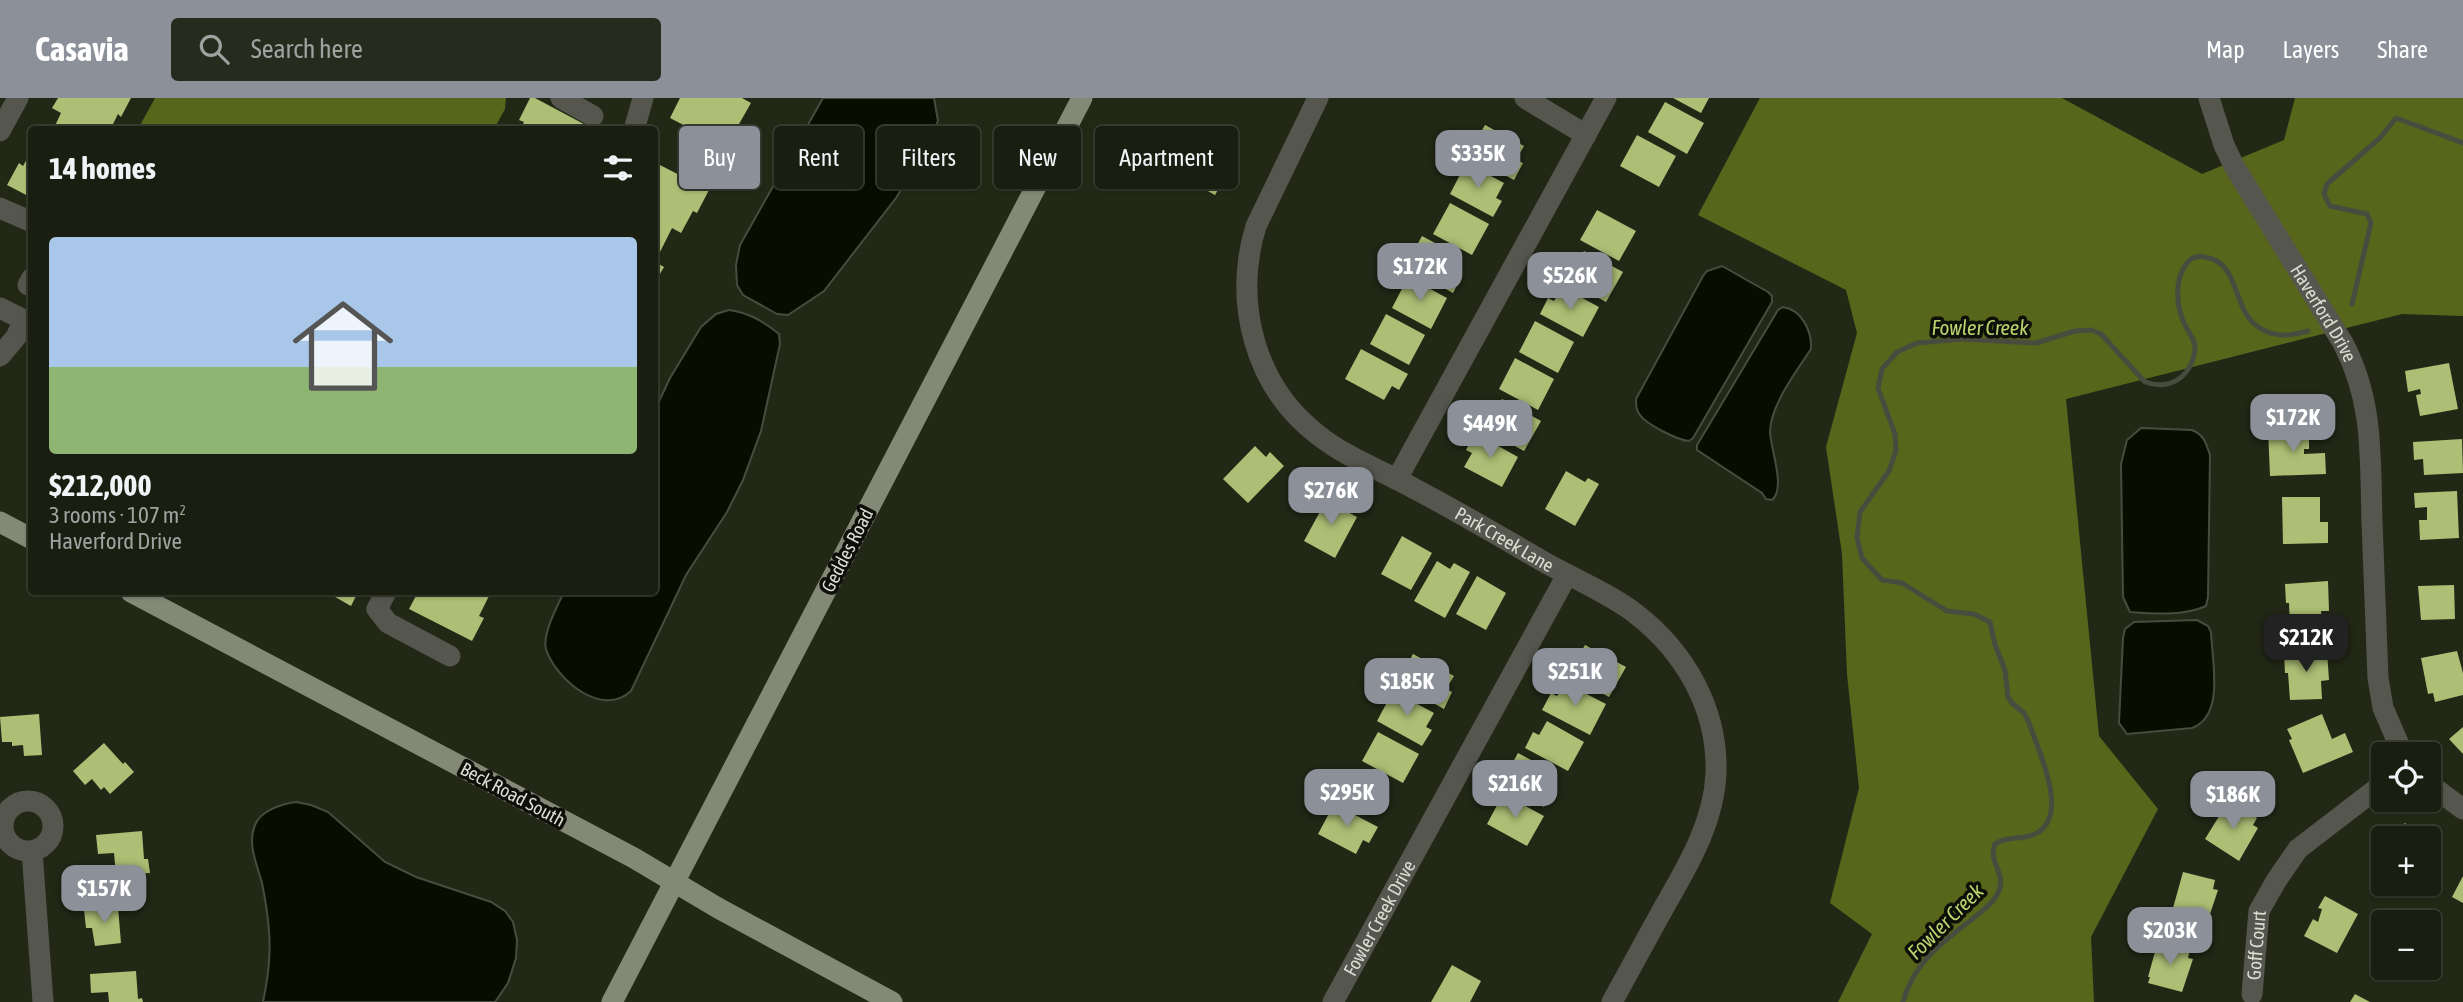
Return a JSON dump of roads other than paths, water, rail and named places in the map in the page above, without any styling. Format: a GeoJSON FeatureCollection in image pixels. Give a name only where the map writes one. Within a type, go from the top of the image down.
{"type":"FeatureCollection","features":[{"type":"Feature","properties":{"kind":"main road","name":"Geddes Road"},"geometry":{"type":"LineString","coordinates":[[612,1002],[1082,98]]}},
{"type":"Feature","properties":{"kind":"main road"},"geometry":{"type":"LineString","coordinates":[[0,522],[28,537]]}},
{"type":"Feature","properties":{"kind":"main road","name":"Beck Road South"},"geometry":{"type":"LineString","coordinates":[[137,595],[634,858],[718,908],[892,1002]]}},
{"type":"Feature","properties":{"kind":"street"},"geometry":{"type":"LineString","coordinates":[[0,131],[18,98]]}},
{"type":"Feature","properties":{"kind":"street"},"geometry":{"type":"LineString","coordinates":[[561,98],[593,116]]}},
{"type":"Feature","properties":{"kind":"street"},"geometry":{"type":"LineString","coordinates":[[635,126],[643,98]]}},
{"type":"Feature","properties":{"kind":"street","name":"Park Creek Lane"},"geometry":{"type":"LineString","coordinates":[[1318,98],[1256,226],[1250,245],[1246,291],[1252,338],[1270,379],[1292,411],[1338,449],[1397,479],[1634,612],[1674,649],[1687,666],[1706,711],[1715,754],[1716,774],[1713,797],[1702,836],[1612,1002]]}},
{"type":"Feature","properties":{"kind":"street"},"geometry":{"type":"LineString","coordinates":[[1525,98],[1586,135]]}},
{"type":"Feature","properties":{"kind":"street"},"geometry":{"type":"LineString","coordinates":[[1397,479],[1606,98]]}},
{"type":"Feature","properties":{"kind":"street","name":"Haverford Drive"},"geometry":{"type":"LineString","coordinates":[[2209,98],[2214,119],[2234,166],[2343,343],[2356,367],[2363,389],[2370,433],[2378,678],[2383,708],[2398,742]]}},
{"type":"Feature","properties":{"kind":"street"},"geometry":{"type":"LineString","coordinates":[[0,208],[28,220]]}},
{"type":"Feature","properties":{"kind":"street"},"geometry":{"type":"LineString","coordinates":[[0,308],[28,322],[0,356]]}},
{"type":"Feature","properties":{"kind":"street","name":"Fowler Creek Drive"},"geometry":{"type":"LineString","coordinates":[[1336,1001],[1567,575]]}},
{"type":"Feature","properties":{"kind":"street"},"geometry":{"type":"LineString","coordinates":[[384,595],[377,609],[388,623],[450,656]]}},
{"type":"Feature","properties":{"kind":"street","name":"Goff Court"},"geometry":{"type":"LineString","coordinates":[[2252,994],[2259,911],[2276,881],[2298,849],[2371,793]]}},
{"type":"Feature","properties":{"kind":"street"},"geometry":{"type":"LineString","coordinates":[[2441,793],[2463,809]]}},
{"type":"Feature","properties":{"kind":"street"},"geometry":{"type":"LineString","coordinates":[[32,851],[43,1002]]}},
{"type":"Feature","properties":{"kind":"waterway","name":"Fowler Creek"},"geometry":{"type":"LineString","coordinates":[[2352,304],[2371,223],[2367,214],[2330,206],[2324,194],[2327,184],[2381,137],[2396,118],[2463,143]]}},
{"type":"Feature","properties":{"kind":"waterway","name":"Fowler Creek"},"geometry":{"type":"LineString","coordinates":[[1903,1002],[1913,977],[1929,956],[1988,906],[1997,895],[2001,881],[1993,851],[1995,844],[2037,833],[2046,824],[2051,812],[2051,797],[2049,781],[2029,723],[2024,713],[2008,697],[2005,670],[1990,622],[1974,614],[1947,611],[1902,583],[1882,580],[1862,558],[1857,538],[1860,512],[1889,471],[1896,451],[1895,434],[1878,388],[1882,369],[1897,352],[1917,343],[1962,339],[2036,343],[2075,331],[2091,330],[2101,334],[2145,382],[2163,385],[2171,383],[2189,368],[2195,350],[2182,318],[2178,292],[2181,274],[2192,259],[2197,257],[2216,261],[2224,267],[2243,308],[2257,326],[2269,333],[2282,335],[2308,331]]}}]}
